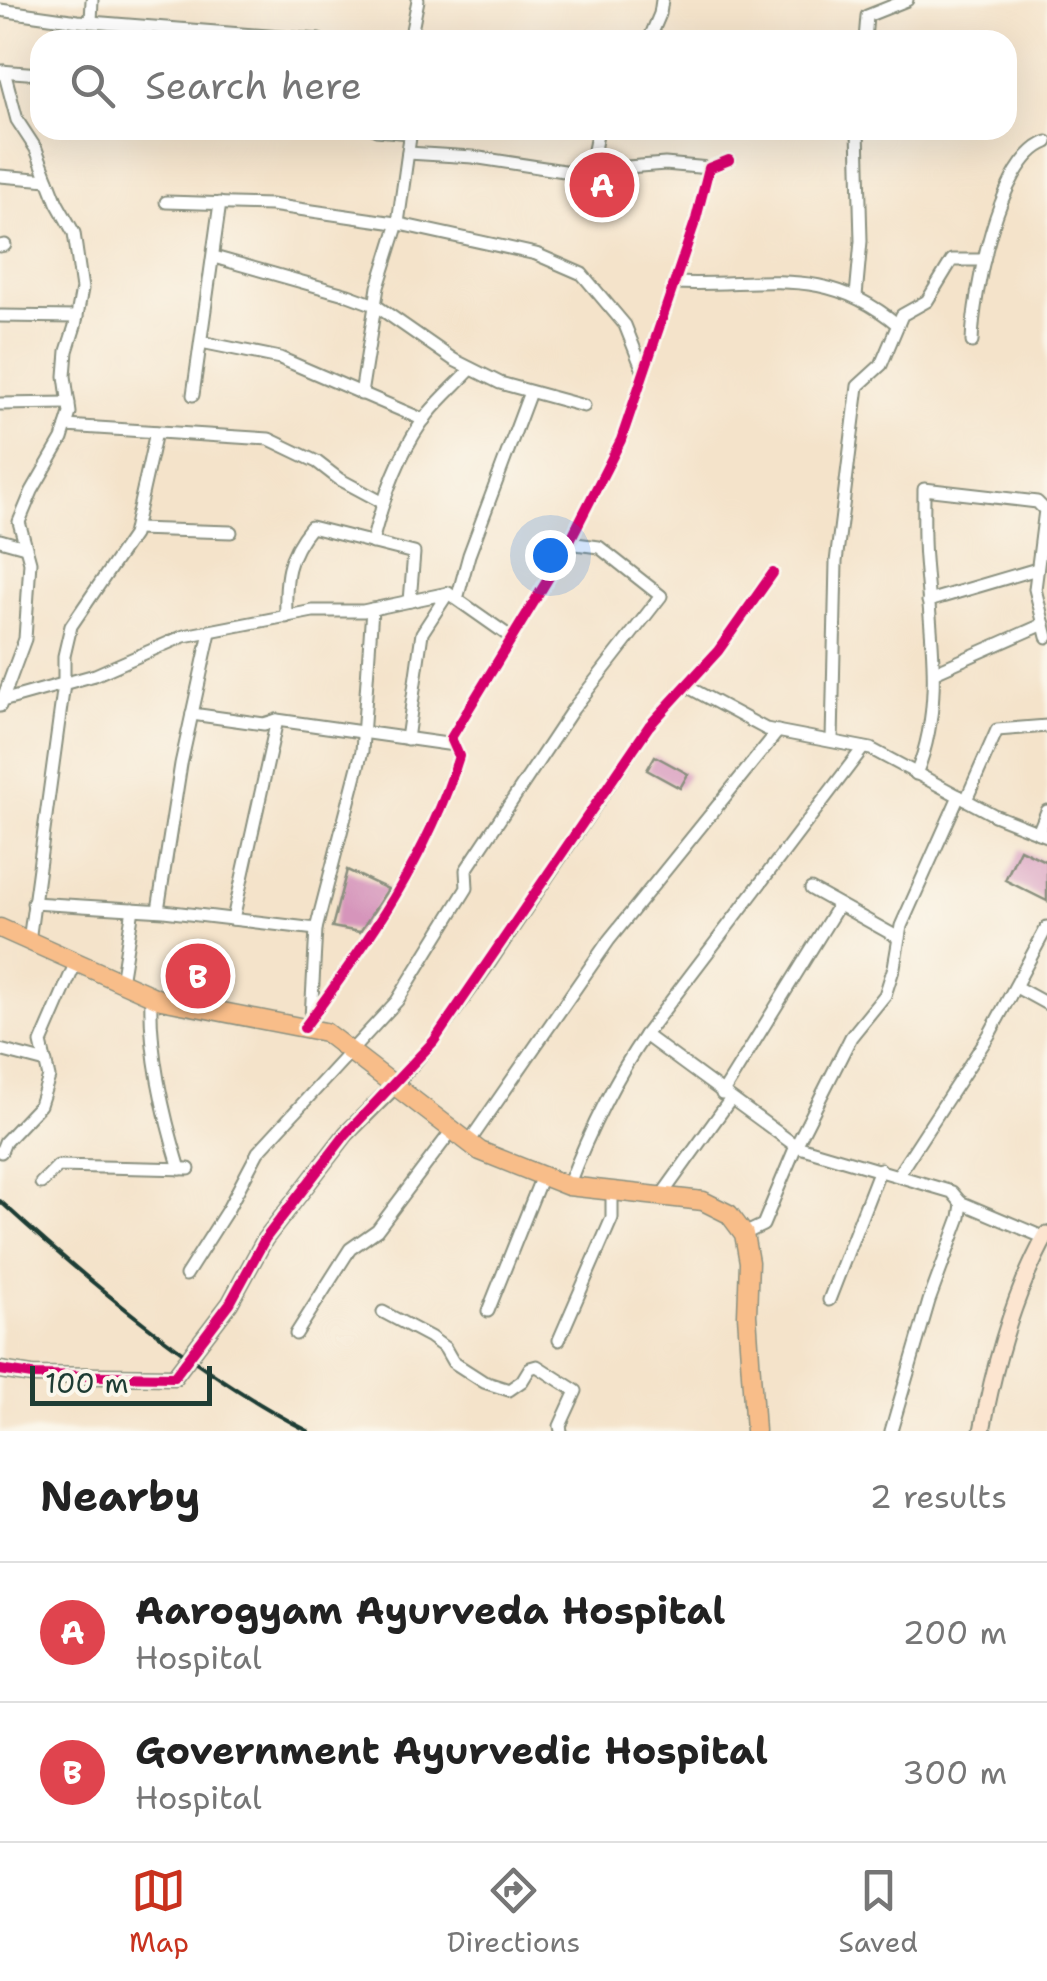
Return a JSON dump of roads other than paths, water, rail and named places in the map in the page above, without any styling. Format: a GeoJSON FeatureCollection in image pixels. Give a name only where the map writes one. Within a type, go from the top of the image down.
{"type":"FeatureCollection","features":[{"type":"Feature","properties":{"kind":"main road"},"geometry":{"type":"LineString","coordinates":[[0,928],[151,996],[308,1023],[352,1052],[480,1151],[542,1176],[568,1186],[703,1201],[729,1214],[744,1234],[749,1262],[747,1315],[754,1431]]}},
{"type":"Feature","properties":{"kind":"street"},"geometry":{"type":"LineString","coordinates":[[91,22],[92,0]]}},
{"type":"Feature","properties":{"kind":"street"},"geometry":{"type":"LineString","coordinates":[[412,30],[418,0]]}},
{"type":"Feature","properties":{"kind":"street"},"geometry":{"type":"LineString","coordinates":[[653,30],[662,0]]}},
{"type":"Feature","properties":{"kind":"street"},"geometry":{"type":"LineString","coordinates":[[866,30],[867,16],[890,10],[906,0]]}},
{"type":"Feature","properties":{"kind":"street"},"geometry":{"type":"LineString","coordinates":[[5,7],[91,22],[192,30]]}},
{"type":"Feature","properties":{"kind":"street"},"geometry":{"type":"LineString","coordinates":[[30,73],[2,71],[17,120],[30,140]]}},
{"type":"Feature","properties":{"kind":"street"},"geometry":{"type":"LineString","coordinates":[[1,705],[25,639],[30,562],[19,522],[32,490],[62,440],[70,413],[66,364],[82,288],[74,233],[30,140]]}},
{"type":"Feature","properties":{"kind":"street"},"geometry":{"type":"LineString","coordinates":[[361,394],[375,306],[398,223],[410,140]]}},
{"type":"Feature","properties":{"kind":"street"},"geometry":{"type":"LineString","coordinates":[[590,170],[596,140]]}},
{"type":"Feature","properties":{"kind":"street"},"geometry":{"type":"LineString","coordinates":[[856,296],[861,242],[858,140]]}},
{"type":"Feature","properties":{"kind":"street"},"geometry":{"type":"LineString","coordinates":[[972,342],[984,260],[1008,182],[1029,155],[1047,142]]}},
{"type":"Feature","properties":{"kind":"street"},"geometry":{"type":"LineString","coordinates":[[408,154],[473,156],[576,174],[665,164],[709,168],[728,160]]}},
{"type":"Feature","properties":{"kind":"street"},"geometry":{"type":"LineString","coordinates":[[308,1023],[427,842],[459,756],[450,738],[568,543],[621,440],[709,168]]}},
{"type":"Feature","properties":{"kind":"street"},"geometry":{"type":"LineString","coordinates":[[0,176],[48,180]]}},
{"type":"Feature","properties":{"kind":"street"},"geometry":{"type":"LineString","coordinates":[[166,202],[270,205],[398,223],[536,254],[582,274],[624,326],[644,372]]}},
{"type":"Feature","properties":{"kind":"street"},"geometry":{"type":"LineString","coordinates":[[193,395],[220,204]]}},
{"type":"Feature","properties":{"kind":"street"},"geometry":{"type":"LineString","coordinates":[[214,257],[348,295],[375,306],[471,369],[500,383],[584,406]]}},
{"type":"Feature","properties":{"kind":"street"},"geometry":{"type":"LineString","coordinates":[[832,740],[836,562],[858,386],[881,365],[902,315],[927,301],[952,260],[984,260]]}},
{"type":"Feature","properties":{"kind":"street"},"geometry":{"type":"LineString","coordinates":[[674,284],[719,286],[801,280],[856,296],[898,325]]}},
{"type":"Feature","properties":{"kind":"street"},"geometry":{"type":"LineString","coordinates":[[0,316],[77,317]]}},
{"type":"Feature","properties":{"kind":"street"},"geometry":{"type":"LineString","coordinates":[[201,342],[280,358],[424,420]]}},
{"type":"Feature","properties":{"kind":"street"},"geometry":{"type":"LineString","coordinates":[[372,542],[382,502],[404,454],[424,420],[471,369]]}},
{"type":"Feature","properties":{"kind":"street"},"geometry":{"type":"LineString","coordinates":[[407,739],[422,634],[453,596],[530,392]]}},
{"type":"Feature","properties":{"kind":"street"},"geometry":{"type":"LineString","coordinates":[[0,404],[69,404]]}},
{"type":"Feature","properties":{"kind":"street"},"geometry":{"type":"LineString","coordinates":[[66,426],[269,439],[317,462],[382,502]]}},
{"type":"Feature","properties":{"kind":"street"},"geometry":{"type":"LineString","coordinates":[[29,941],[71,626],[135,529],[156,432]]}},
{"type":"Feature","properties":{"kind":"street"},"geometry":{"type":"LineString","coordinates":[[916,774],[927,748],[934,672],[924,489],[1037,502],[1045,510],[1035,589],[1045,621],[934,672]]}},
{"type":"Feature","properties":{"kind":"street"},"geometry":{"type":"LineString","coordinates":[[286,616],[285,575],[310,526],[414,553],[410,601]]}},
{"type":"Feature","properties":{"kind":"street"},"geometry":{"type":"LineString","coordinates":[[135,529],[231,532]]}},
{"type":"Feature","properties":{"kind":"street"},"geometry":{"type":"LineString","coordinates":[[0,540],[25,547]]}},
{"type":"Feature","properties":{"kind":"street"},"geometry":{"type":"LineString","coordinates":[[186,1275],[258,1152],[397,1000],[466,888],[466,870],[573,708],[661,596],[599,547],[568,543]]}},
{"type":"Feature","properties":{"kind":"street"},"geometry":{"type":"LineString","coordinates":[[928,601],[1041,560]]}},
{"type":"Feature","properties":{"kind":"street"},"geometry":{"type":"LineString","coordinates":[[0,1370],[32,1375],[174,1377],[230,1303],[286,1211],[346,1134],[434,1041],[649,726],[718,650],[773,573]]}},
{"type":"Feature","properties":{"kind":"street"},"geometry":{"type":"LineString","coordinates":[[1,705],[95,675],[184,636],[314,610],[372,609],[453,596],[512,638]]}},
{"type":"Feature","properties":{"kind":"street"},"geometry":{"type":"LineString","coordinates":[[308,1023],[316,930],[364,733],[372,609]]}},
{"type":"Feature","properties":{"kind":"street"},"geometry":{"type":"LineString","coordinates":[[158,910],[210,632]]}},
{"type":"Feature","properties":{"kind":"street"},"geometry":{"type":"LineString","coordinates":[[686,686],[745,720],[863,748],[994,816],[1043,835],[1047,811]]}},
{"type":"Feature","properties":{"kind":"street"},"geometry":{"type":"LineString","coordinates":[[192,714],[264,724],[278,720],[454,745]]}},
{"type":"Feature","properties":{"kind":"street"},"geometry":{"type":"LineString","coordinates":[[233,919],[278,720]]}},
{"type":"Feature","properties":{"kind":"street"},"geometry":{"type":"LineString","coordinates":[[744,1234],[763,1225],[796,1146],[851,1037],[884,996],[901,926],[997,730],[1047,726]]}},
{"type":"Feature","properties":{"kind":"street"},"geometry":{"type":"LineString","coordinates":[[469,1142],[609,940],[778,730]]}},
{"type":"Feature","properties":{"kind":"street"},"geometry":{"type":"LineString","coordinates":[[568,1186],[592,1124],[616,1078],[863,748]]}},
{"type":"Feature","properties":{"kind":"street"},"geometry":{"type":"LineString","coordinates":[[812,888],[899,938]]}},
{"type":"Feature","properties":{"kind":"street"},"geometry":{"type":"LineString","coordinates":[[33,903],[158,910],[316,930]]}},
{"type":"Feature","properties":{"kind":"street"},"geometry":{"type":"LineString","coordinates":[[661,1196],[726,1097],[838,906]]}},
{"type":"Feature","properties":{"kind":"street"},"geometry":{"type":"LineString","coordinates":[[121,982],[134,909]]}},
{"type":"Feature","properties":{"kind":"street"},"geometry":{"type":"LineString","coordinates":[[898,1175],[1016,987],[1047,927]]}},
{"type":"Feature","properties":{"kind":"street"},"geometry":{"type":"LineString","coordinates":[[1,1152],[5,1142],[40,1105],[49,1077],[41,1043],[76,962]]}},
{"type":"Feature","properties":{"kind":"street"},"geometry":{"type":"LineString","coordinates":[[1016,987],[1047,1004]]}},
{"type":"Feature","properties":{"kind":"street"},"geometry":{"type":"LineString","coordinates":[[41,1183],[58,1166],[185,1169],[168,1130],[150,1023],[151,996]]}},
{"type":"Feature","properties":{"kind":"street"},"geometry":{"type":"LineString","coordinates":[[645,1035],[796,1146],[952,1192],[960,1202],[1046,1236],[1028,1268],[982,1431]]}},
{"type":"Feature","properties":{"kind":"street"},"geometry":{"type":"LineString","coordinates":[[0,1050],[46,1062]]}},
{"type":"Feature","properties":{"kind":"street"},"geometry":{"type":"LineString","coordinates":[[296,1334],[350,1249],[377,1230],[453,1130]]}},
{"type":"Feature","properties":{"kind":"street"},"geometry":{"type":"LineString","coordinates":[[829,1300],[880,1170]]}},
{"type":"Feature","properties":{"kind":"street"},"geometry":{"type":"LineString","coordinates":[[488,1311],[542,1176]]}},
{"type":"Feature","properties":{"kind":"street"},"geometry":{"type":"LineString","coordinates":[[559,1340],[612,1218],[612,1191]]}},
{"type":"Feature","properties":{"kind":"street"},"geometry":{"type":"LineString","coordinates":[[891,1431],[929,1301],[960,1218],[960,1202]]}},
{"type":"Feature","properties":{"kind":"street"},"geometry":{"type":"LineString","coordinates":[[383,1312],[430,1337],[445,1348],[453,1362],[496,1388],[509,1390],[530,1368],[538,1366],[571,1386],[576,1391],[561,1431]]}},
{"type":"Feature","properties":{"kind":"railway"},"geometry":{"type":"LineString","coordinates":[[0,1201],[147,1326],[227,1383],[308,1431]]}},
{"type":"Feature","properties":{"kind":"place","name":"Aarogyam Ayurveda Hospital"},"geometry":{"type":"Point","coordinates":[602,185]}},
{"type":"Feature","properties":{"kind":"place","name":"Government Ayurvedic Hospital"},"geometry":{"type":"Point","coordinates":[198,976]}}]}
